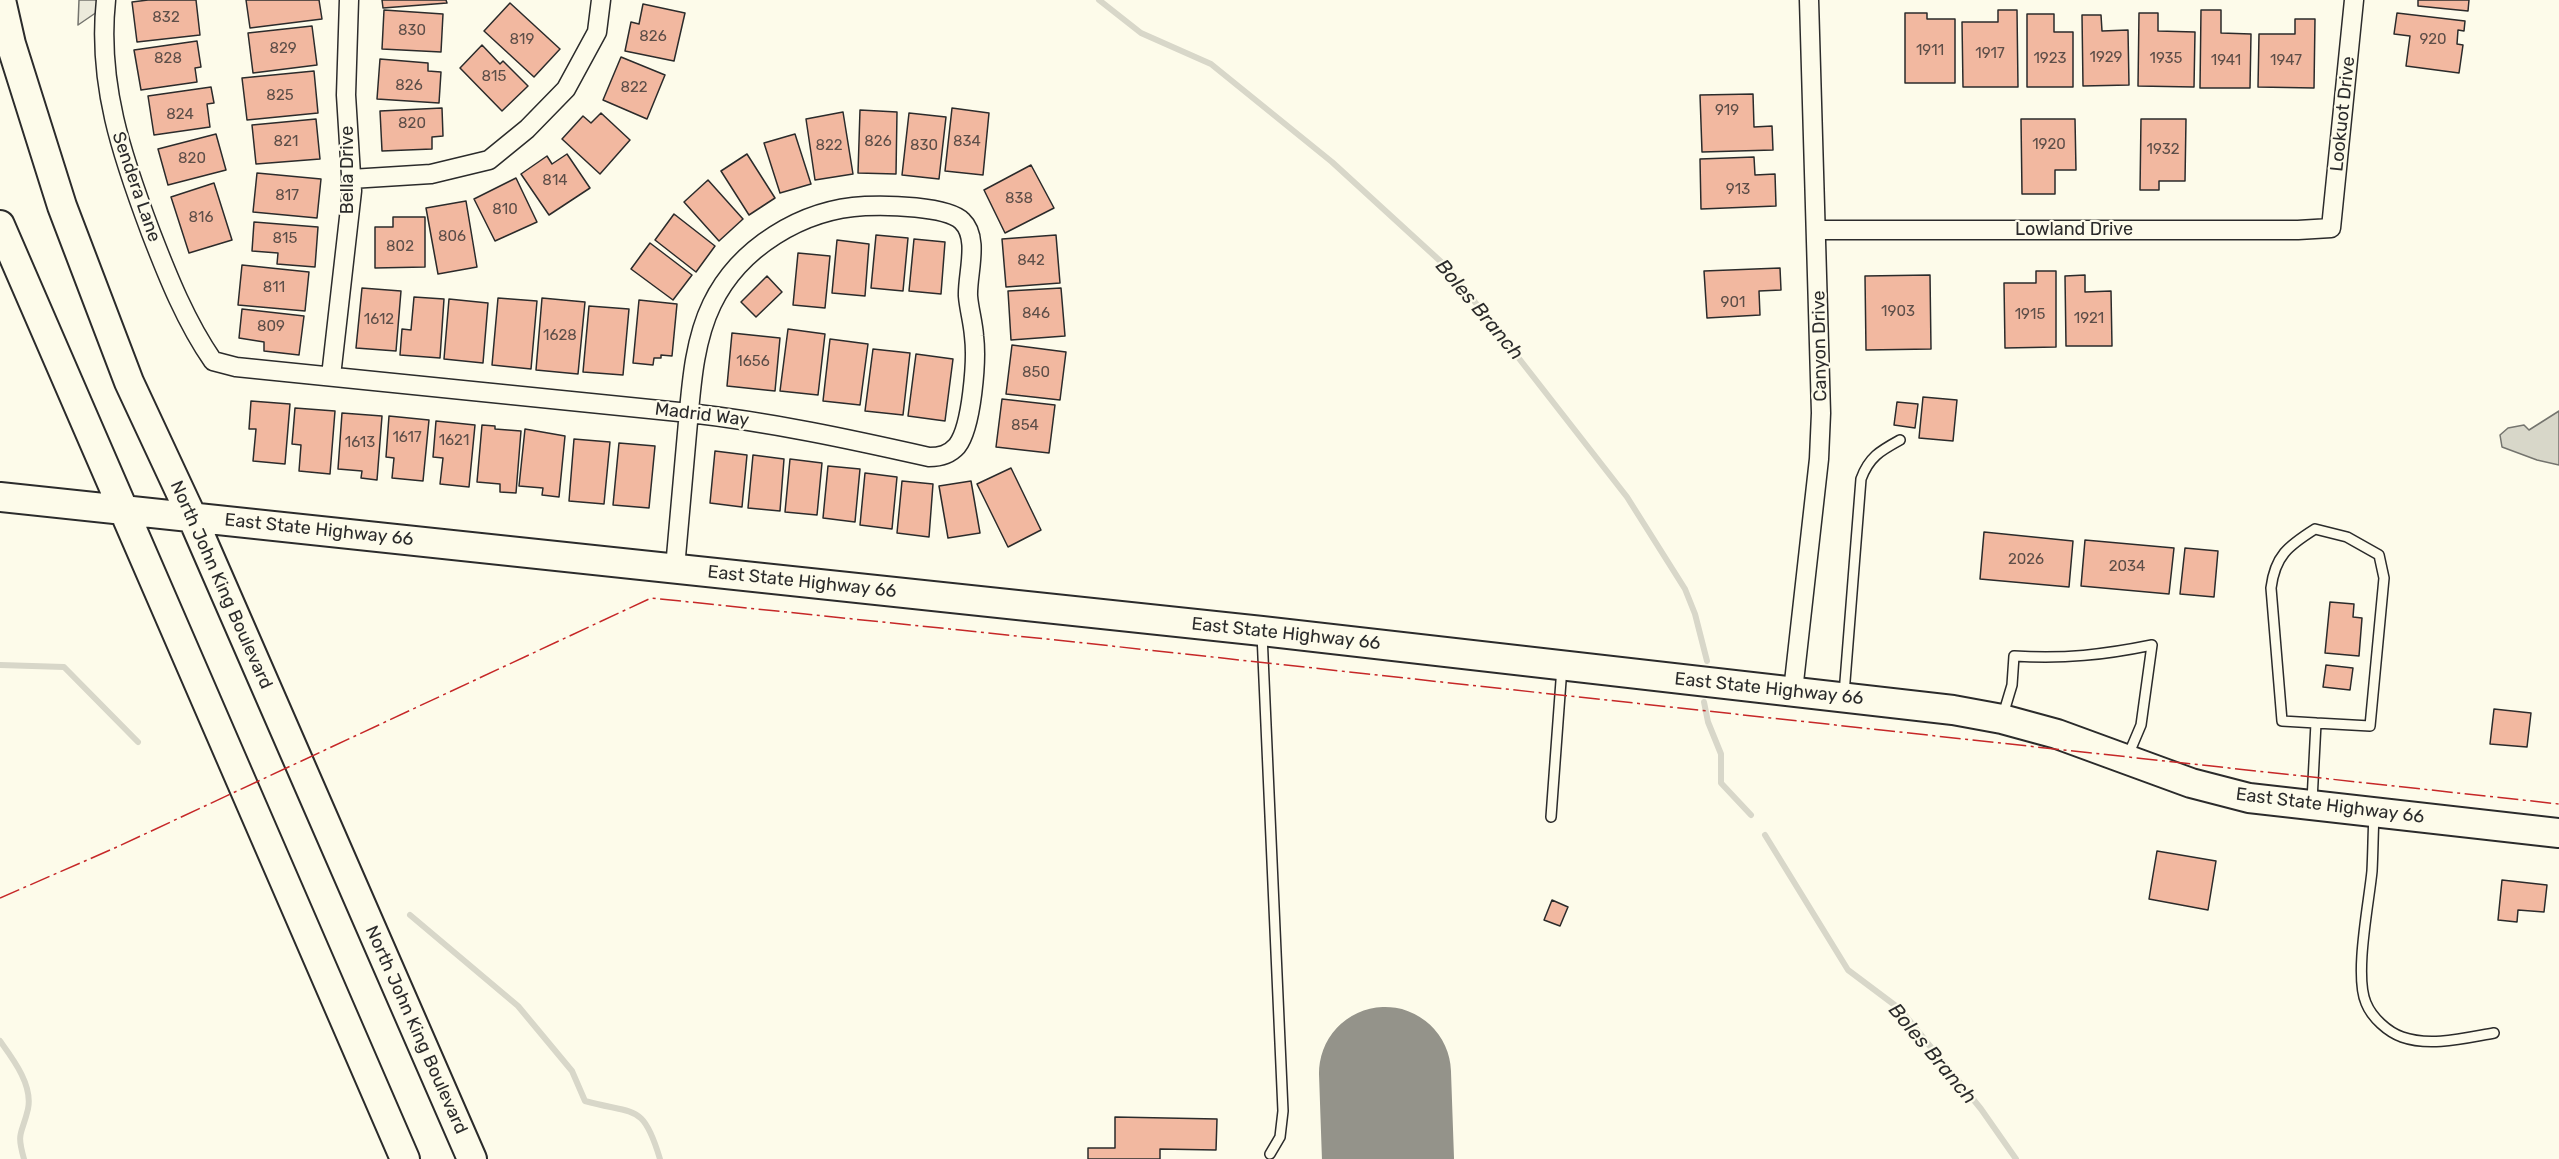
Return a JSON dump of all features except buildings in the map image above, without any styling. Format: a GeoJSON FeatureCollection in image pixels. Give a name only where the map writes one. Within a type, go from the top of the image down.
{"type":"FeatureCollection","features":[{"type":"Feature","properties":{"kind":"main road","name":"North John King Boulevard"},"geometry":{"type":"LineString","coordinates":[[1,0],[11,44],[62,206],[129,382],[192,517],[472,1159]]}},
{"type":"Feature","properties":{"kind":"main road"},"geometry":{"type":"LineString","coordinates":[[0,225],[405,1159]]}},
{"type":"Feature","properties":{"kind":"main road","name":"East State Highway 66"},"geometry":{"type":"LineString","coordinates":[[0,497],[1262,631],[1953,710],[2002,719],[2057,734],[2218,791],[2249,798],[2559,832]]}},
{"type":"Feature","properties":{"kind":"street","name":"Sendera Lane"},"geometry":{"type":"LineString","coordinates":[[106,0],[103,58],[115,126],[128,171],[164,266],[198,339],[213,361]]}},
{"type":"Feature","properties":{"kind":"street","name":"Bella Drive"},"geometry":{"type":"LineString","coordinates":[[331,376],[352,191],[346,96],[349,0]]}},
{"type":"Feature","properties":{"kind":"street"},"geometry":{"type":"LineString","coordinates":[[351,179],[431,174],[489,160],[527,129],[566,89],[597,32],[601,0]]}},
{"type":"Feature","properties":{"kind":"street","name":"Canyon Drive"},"geometry":{"type":"LineString","coordinates":[[1793,691],[1819,459],[1821,369],[1809,0]]}},
{"type":"Feature","properties":{"kind":"street","name":"Lookuot Drive"},"geometry":{"type":"LineString","coordinates":[[2331,228],[2354,0]]}},
{"type":"Feature","properties":{"kind":"street","name":"Madrid Way"},"geometry":{"type":"LineString","coordinates":[[213,361],[236,367],[689,413],[779,425],[929,457],[947,454],[957,446],[965,433],[975,373],[975,337],[968,297],[971,246],[969,233],[962,221],[941,212],[891,206],[857,206],[821,214],[779,232],[755,249],[735,269],[721,287],[711,306],[696,360],[689,413]]}},
{"type":"Feature","properties":{"kind":"street","name":"Lowland Drive"},"geometry":{"type":"LineString","coordinates":[[1817,230],[2298,230],[2331,228]]}},
{"type":"Feature","properties":{"kind":"street"},"geometry":{"type":"LineString","coordinates":[[675,568],[689,413]]}},
{"type":"Feature","properties":{"kind":"lane"},"geometry":{"type":"LineString","coordinates":[[1844,697],[1861,479],[1874,453],[1900,440]]}},
{"type":"Feature","properties":{"kind":"lane"},"geometry":{"type":"LineString","coordinates":[[2315,529],[2347,537],[2379,555],[2384,578],[2370,726],[2316,723],[2282,721],[2271,588],[2273,569],[2292,543],[2315,529]]}},
{"type":"Feature","properties":{"kind":"lane"},"geometry":{"type":"LineString","coordinates":[[1262,631],[1283,1112],[1280,1137],[1270,1154]]}},
{"type":"Feature","properties":{"kind":"lane"},"geometry":{"type":"LineString","coordinates":[[2002,719],[2012,685],[2014,656],[2054,658],[2105,655],[2152,645],[2141,725],[2126,760]]}},
{"type":"Feature","properties":{"kind":"lane"},"geometry":{"type":"LineString","coordinates":[[1551,817],[1563,665]]}},
{"type":"Feature","properties":{"kind":"lane"},"geometry":{"type":"LineString","coordinates":[[2311,806],[2316,723]]}},
{"type":"Feature","properties":{"kind":"lane"},"geometry":{"type":"LineString","coordinates":[[2374,813],[2372,869],[2362,968],[2366,1004],[2389,1031],[2404,1038],[2429,1041],[2457,1040],[2494,1033]]}},
{"type":"Feature","properties":{"kind":"shaded area"},"geometry":{"type":"Polygon","coordinates":[[[79,0],[98,0],[97,12],[78,25],[79,0]]]}},
{"type":"Feature","properties":{"kind":"shaded area"},"geometry":{"type":"Polygon","coordinates":[[[2559,411],[2559,465],[2537,460],[2502,447],[2500,435],[2508,428],[2524,425],[2529,430],[2559,411]]]}},
{"type":"Feature","properties":{"kind":"waterway","name":"Boles Branch"},"geometry":{"type":"LineString","coordinates":[[1099,0],[1141,33],[1211,64],[1332,162],[1450,270],[1627,497],[1685,589],[1695,614],[1707,661]]}},
{"type":"Feature","properties":{"kind":"waterway"},"geometry":{"type":"LineString","coordinates":[[0,665],[64,667],[138,742]]}},
{"type":"Feature","properties":{"kind":"waterway","name":"Boles Branch"},"geometry":{"type":"LineString","coordinates":[[1704,702],[1708,722],[1721,754],[1721,783],[1751,815]]}},
{"type":"Feature","properties":{"kind":"waterway","name":"Boles Branch"},"geometry":{"type":"LineString","coordinates":[[1765,835],[1848,970],[1900,1009],[1981,1109],[2016,1159]]}},
{"type":"Feature","properties":{"kind":"waterway"},"geometry":{"type":"LineString","coordinates":[[410,915],[518,1006],[572,1071],[585,1101],[626,1110],[642,1119],[654,1141],[660,1159]]}},
{"type":"Feature","properties":{"kind":"waterway"},"geometry":{"type":"LineString","coordinates":[[0,1041],[21,1073],[28,1091],[28,1109],[20,1138],[24,1159]]}},
{"type":"Feature","properties":{"kind":"runway"},"geometry":{"type":"LineString","coordinates":[[1385,1073],[1388,1159]]}},
{"type":"Feature","properties":{"kind":"power"},"geometry":{"type":"LineString","coordinates":[[0,898],[117,847],[651,598],[2559,804]]}}]}
